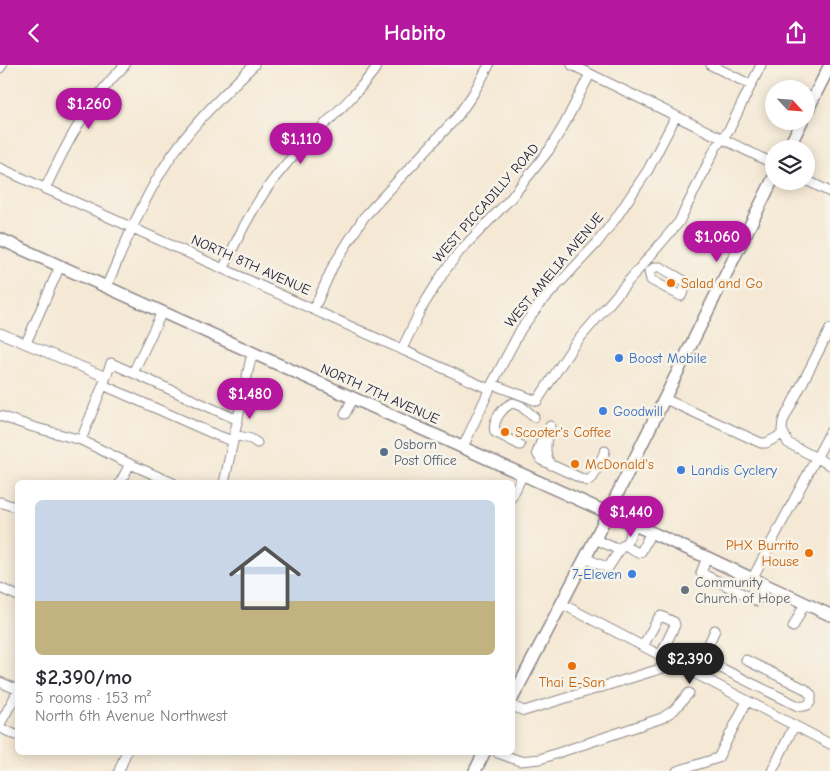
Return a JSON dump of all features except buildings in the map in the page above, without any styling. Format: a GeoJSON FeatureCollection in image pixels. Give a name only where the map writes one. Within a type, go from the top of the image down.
{"type":"FeatureCollection","features":[{"type":"Feature","properties":{"kind":"main road"},"geometry":{"type":"LineString","coordinates":[[815,95],[830,65]]}},
{"type":"Feature","properties":{"kind":"main road"},"geometry":{"type":"LineString","coordinates":[[515,693],[586,558],[768,190]]}},
{"type":"Feature","properties":{"kind":"main road","name":"NORTH 7TH AVENUE"},"geometry":{"type":"LineString","coordinates":[[0,239],[707,557],[804,603],[829,612]]}},
{"type":"Feature","properties":{"kind":"main road"},"geometry":{"type":"LineString","coordinates":[[475,771],[483,755]]}},
{"type":"Feature","properties":{"kind":"street"},"geometry":{"type":"LineString","coordinates":[[45,189],[78,125],[103,89],[125,65]]}},
{"type":"Feature","properties":{"kind":"street"},"geometry":{"type":"LineString","coordinates":[[106,287],[147,196],[163,168],[194,126],[254,65]]}},
{"type":"Feature","properties":{"kind":"street"},"geometry":{"type":"LineString","coordinates":[[224,268],[247,221],[274,180],[343,106],[378,65]]}},
{"type":"Feature","properties":{"kind":"street"},"geometry":{"type":"LineString","coordinates":[[314,309],[333,266],[364,217],[457,117],[473,94],[489,65]]}},
{"type":"Feature","properties":{"kind":"street"},"geometry":{"type":"LineString","coordinates":[[572,65],[765,160]]}},
{"type":"Feature","properties":{"kind":"street"},"geometry":{"type":"LineString","coordinates":[[711,65],[751,85]]}},
{"type":"Feature","properties":{"kind":"street"},"geometry":{"type":"LineString","coordinates":[[722,139],[730,128],[761,65]]}},
{"type":"Feature","properties":{"kind":"street","name":"WEST PICCADILLY ROAD"},"geometry":{"type":"LineString","coordinates":[[402,349],[421,309],[444,272],[459,252],[511,198],[549,150],[590,74]]}},
{"type":"Feature","properties":{"kind":"street","name":"WEST AMELIA AVENUE"},"geometry":{"type":"LineString","coordinates":[[463,447],[490,386],[521,329],[538,307],[596,244],[648,170],[676,116]]}},
{"type":"Feature","properties":{"kind":"street","name":"NORTH 8TH AVENUE"},"geometry":{"type":"LineString","coordinates":[[0,168],[402,349],[490,386],[537,401],[574,345],[679,222],[716,147],[722,139]]}},
{"type":"Feature","properties":{"kind":"street"},"geometry":{"type":"LineString","coordinates":[[815,184],[830,192]]}},
{"type":"Feature","properties":{"kind":"street"},"geometry":{"type":"LineString","coordinates":[[26,343],[60,266]]}},
{"type":"Feature","properties":{"kind":"street"},"geometry":{"type":"LineString","coordinates":[[133,373],[162,312]]}},
{"type":"Feature","properties":{"kind":"street"},"geometry":{"type":"LineString","coordinates":[[830,329],[783,421],[783,433],[788,443],[830,465]]}},
{"type":"Feature","properties":{"kind":"street"},"geometry":{"type":"LineString","coordinates":[[0,333],[26,343],[216,435],[251,439],[258,443]]}},
{"type":"Feature","properties":{"kind":"street"},"geometry":{"type":"LineString","coordinates":[[225,480],[252,353]]}},
{"type":"Feature","properties":{"kind":"street"},"geometry":{"type":"LineString","coordinates":[[81,440],[111,363],[238,420]]}},
{"type":"Feature","properties":{"kind":"street"},"geometry":{"type":"LineString","coordinates":[[345,414],[353,398]]}},
{"type":"Feature","properties":{"kind":"street"},"geometry":{"type":"LineString","coordinates":[[665,399],[761,443],[766,443],[783,433]]}},
{"type":"Feature","properties":{"kind":"street"},"geometry":{"type":"LineString","coordinates":[[520,445],[496,434],[494,429],[497,419],[504,409],[513,403],[521,405],[534,417]]}},
{"type":"Feature","properties":{"kind":"street"},"geometry":{"type":"LineString","coordinates":[[0,416],[81,440],[166,480]]}},
{"type":"Feature","properties":{"kind":"street"},"geometry":{"type":"LineString","coordinates":[[549,430],[541,442],[537,453],[541,460],[587,481],[590,480],[598,469],[605,451]]}},
{"type":"Feature","properties":{"kind":"street"},"geometry":{"type":"LineString","coordinates":[[752,579],[830,432]]}},
{"type":"Feature","properties":{"kind":"street"},"geometry":{"type":"LineString","coordinates":[[122,480],[130,464]]}},
{"type":"Feature","properties":{"kind":"street"},"geometry":{"type":"LineString","coordinates":[[515,491],[523,474]]}},
{"type":"Feature","properties":{"kind":"street"},"geometry":{"type":"LineString","coordinates":[[0,502],[15,507]]}},
{"type":"Feature","properties":{"kind":"street"},"geometry":{"type":"LineString","coordinates":[[586,558],[608,568],[635,525]]}},
{"type":"Feature","properties":{"kind":"street"},"geometry":{"type":"LineString","coordinates":[[595,539],[638,553],[641,551],[650,532]]}},
{"type":"Feature","properties":{"kind":"street"},"geometry":{"type":"LineString","coordinates":[[707,557],[701,573],[706,577],[757,601],[764,585]]}},
{"type":"Feature","properties":{"kind":"street"},"geometry":{"type":"LineString","coordinates":[[0,588],[15,595]]}},
{"type":"Feature","properties":{"kind":"street"},"geometry":{"type":"LineString","coordinates":[[794,627],[804,603]]}},
{"type":"Feature","properties":{"kind":"street"},"geometry":{"type":"LineString","coordinates":[[562,604],[830,744]]}},
{"type":"Feature","properties":{"kind":"street"},"geometry":{"type":"LineString","coordinates":[[643,646],[659,617],[674,622],[675,625],[660,656]]}},
{"type":"Feature","properties":{"kind":"street"},"geometry":{"type":"LineString","coordinates":[[702,659],[715,630]]}},
{"type":"Feature","properties":{"kind":"street"},"geometry":{"type":"LineString","coordinates":[[680,648],[798,706],[805,707],[809,705],[811,695],[805,689],[746,660]]}},
{"type":"Feature","properties":{"kind":"street"},"geometry":{"type":"LineString","coordinates":[[515,707],[524,711],[676,664]]}},
{"type":"Feature","properties":{"kind":"street"},"geometry":{"type":"LineString","coordinates":[[0,682],[15,690]]}},
{"type":"Feature","properties":{"kind":"street"},"geometry":{"type":"LineString","coordinates":[[504,755],[520,761],[531,761],[550,756],[662,718],[674,710],[689,693]]}},
{"type":"Feature","properties":{"kind":"street"},"geometry":{"type":"LineString","coordinates":[[15,697],[0,726],[15,734]]}},
{"type":"Feature","properties":{"kind":"street"},"geometry":{"type":"LineString","coordinates":[[677,771],[718,758],[747,701]]}},
{"type":"Feature","properties":{"kind":"street"},"geometry":{"type":"LineString","coordinates":[[772,771],[794,726]]}},
{"type":"Feature","properties":{"kind":"street"},"geometry":{"type":"LineString","coordinates":[[119,771],[125,755]]}},
{"type":"Feature","properties":{"kind":"place","name":"Salad and Go"},"geometry":{"type":"Point","coordinates":[671,283]}},
{"type":"Feature","properties":{"kind":"place","name":"Boost Mobile"},"geometry":{"type":"Point","coordinates":[619,358]}},
{"type":"Feature","properties":{"kind":"place","name":"Goodwill"},"geometry":{"type":"Point","coordinates":[603,411]}},
{"type":"Feature","properties":{"kind":"place","name":"Scooter's Coffee"},"geometry":{"type":"Point","coordinates":[505,432]}},
{"type":"Feature","properties":{"kind":"place","name":"Osborn Post Office"},"geometry":{"type":"Point","coordinates":[384,452]}},
{"type":"Feature","properties":{"kind":"place","name":"McDonald's"},"geometry":{"type":"Point","coordinates":[575,464]}},
{"type":"Feature","properties":{"kind":"place","name":"Landis Cyclery"},"geometry":{"type":"Point","coordinates":[681,470]}},
{"type":"Feature","properties":{"kind":"place","name":"PHX Burrito House"},"geometry":{"type":"Point","coordinates":[809,553]}},
{"type":"Feature","properties":{"kind":"place","name":"7-Eleven"},"geometry":{"type":"Point","coordinates":[632,574]}},
{"type":"Feature","properties":{"kind":"place","name":"Community Church of Hope"},"geometry":{"type":"Point","coordinates":[685,590]}},
{"type":"Feature","properties":{"kind":"place","name":"Thai E-San"},"geometry":{"type":"Point","coordinates":[572,666]}}]}
